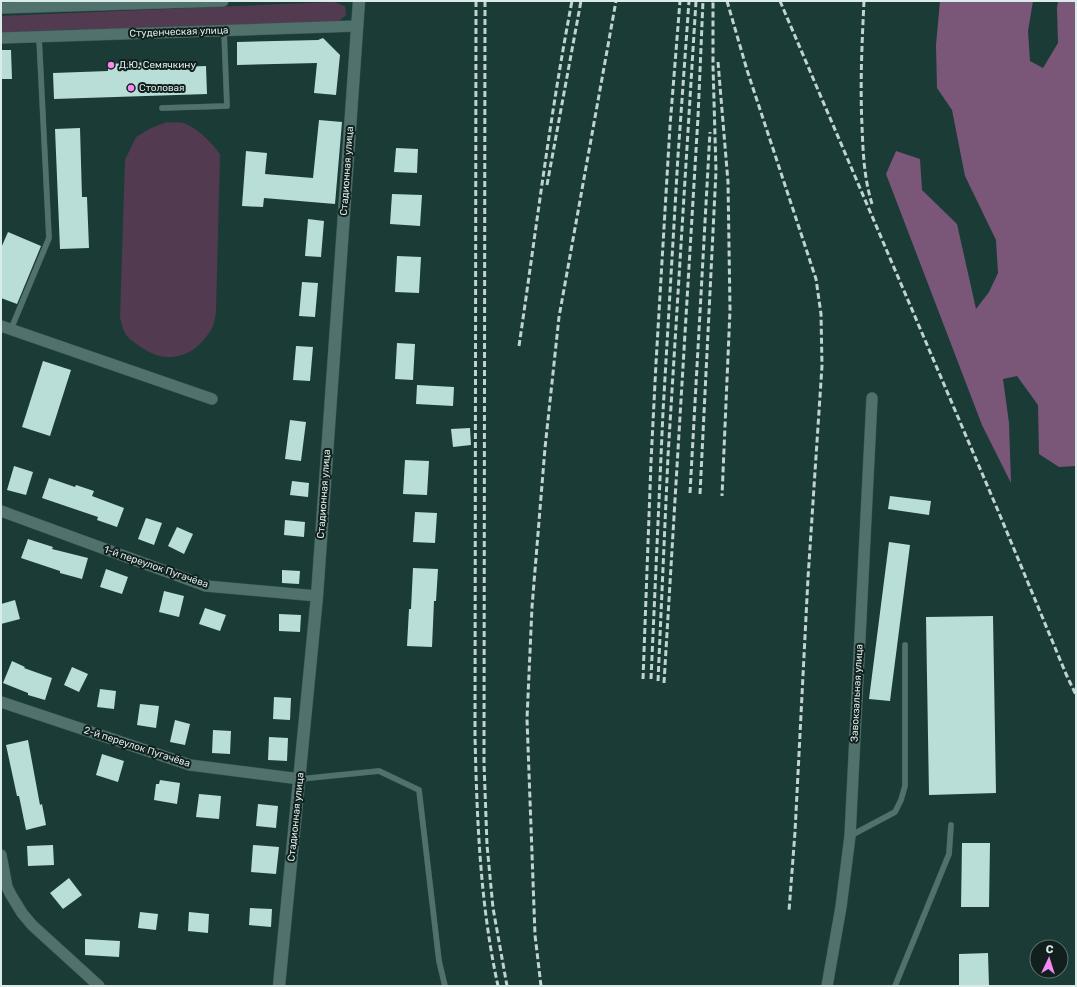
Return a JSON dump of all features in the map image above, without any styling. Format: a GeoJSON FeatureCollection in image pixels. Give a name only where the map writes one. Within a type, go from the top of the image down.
{"type":"FeatureCollection","features":[{"type":"Feature","properties":{"kind":"street"},"geometry":{"type":"LineString","coordinates":[[1,8],[223,1]]}},
{"type":"Feature","properties":{"kind":"street","name":"Стадионная улица"},"geometry":{"type":"LineString","coordinates":[[279,986],[317,596],[359,1]]}},
{"type":"Feature","properties":{"kind":"street","name":"Студенческая улица"},"geometry":{"type":"LineString","coordinates":[[1,38],[357,26]]}},
{"type":"Feature","properties":{"kind":"street"},"geometry":{"type":"LineString","coordinates":[[6,328],[212,399]]}},
{"type":"Feature","properties":{"kind":"street","name":"Завокзальная улица"},"geometry":{"type":"LineString","coordinates":[[827,986],[841,907],[850,836],[872,398]]}},
{"type":"Feature","properties":{"kind":"street","name":"1-й переулок Пугачёва"},"geometry":{"type":"LineString","coordinates":[[1,511],[206,586],[317,596]]}},
{"type":"Feature","properties":{"kind":"street","name":"2-й переулок Пугачёва"},"geometry":{"type":"LineString","coordinates":[[1,702],[190,765],[300,779]]}},
{"type":"Feature","properties":{"kind":"street"},"geometry":{"type":"LineString","coordinates":[[1,855],[8,887],[22,913],[32,925],[99,986]]}},
{"type":"Feature","properties":{"kind":"lane"},"geometry":{"type":"LineString","coordinates":[[162,108],[227,106],[224,31]]}},
{"type":"Feature","properties":{"kind":"lane"},"geometry":{"type":"LineString","coordinates":[[6,328],[49,238],[39,37]]}},
{"type":"Feature","properties":{"kind":"lane"},"geometry":{"type":"LineString","coordinates":[[850,836],[895,812],[901,800],[905,786],[905,645]]}},
{"type":"Feature","properties":{"kind":"lane"},"geometry":{"type":"LineString","coordinates":[[300,779],[379,771],[419,790],[439,961],[445,986]]}},
{"type":"Feature","properties":{"kind":"lane"},"geometry":{"type":"LineString","coordinates":[[895,986],[949,854],[951,825]]}},
{"type":"Feature","properties":{"kind":"shaded area"},"geometry":{"type":"Polygon","coordinates":[[[940,1],[1033,1],[1028,31],[1030,61],[1043,68],[1058,43],[1058,1],[1076,1],[1076,466],[1059,467],[1039,454],[1038,405],[1017,376],[1003,379],[1009,423],[1011,483],[982,425],[886,174],[896,151],[920,159],[922,190],[957,224],[976,309],[989,292],[998,273],[996,240],[965,176],[952,110],[937,88],[936,45],[940,1]]]}},
{"type":"Feature","properties":{"kind":"shaded area"},"geometry":{"type":"Polygon","coordinates":[[[334,2],[345,6],[346,15],[337,23],[1,36],[1,16],[334,2]]]}},
{"type":"Feature","properties":{"kind":"shaded area"},"geometry":{"type":"Polygon","coordinates":[[[167,122],[183,123],[194,128],[208,140],[220,154],[216,313],[212,328],[199,345],[191,351],[173,357],[163,357],[154,354],[133,342],[124,331],[120,318],[125,160],[136,137],[151,128],[167,122]]]}},
{"type":"Feature","properties":{"kind":"building"},"geometry":{"type":"Polygon","coordinates":[[[323,38],[340,55],[336,95],[314,93],[317,63],[237,65],[237,42],[318,40],[323,38]]]}},
{"type":"Feature","properties":{"kind":"building"},"geometry":{"type":"Polygon","coordinates":[[[1,50],[11,50],[12,79],[1,79],[1,50]]]}},
{"type":"Feature","properties":{"kind":"building"},"geometry":{"type":"Polygon","coordinates":[[[151,62],[151,68],[206,66],[207,94],[54,99],[53,73],[108,71],[108,64],[151,62]]]}},
{"type":"Feature","properties":{"kind":"building"},"geometry":{"type":"Polygon","coordinates":[[[319,120],[342,122],[335,204],[264,198],[263,207],[242,206],[246,151],[267,153],[265,174],[313,178],[319,120]]]}},
{"type":"Feature","properties":{"kind":"building"},"geometry":{"type":"Polygon","coordinates":[[[80,128],[82,197],[87,197],[89,248],[60,249],[55,129],[80,128]]]}},
{"type":"Feature","properties":{"kind":"building"},"geometry":{"type":"Polygon","coordinates":[[[396,148],[418,149],[417,173],[394,172],[396,148]]]}},
{"type":"Feature","properties":{"kind":"building"},"geometry":{"type":"Polygon","coordinates":[[[392,194],[422,195],[420,226],[390,224],[392,194]]]}},
{"type":"Feature","properties":{"kind":"building"},"geometry":{"type":"Polygon","coordinates":[[[308,219],[324,221],[321,257],[305,256],[308,219]]]}},
{"type":"Feature","properties":{"kind":"building"},"geometry":{"type":"Polygon","coordinates":[[[8,232],[41,246],[17,304],[1,298],[1,248],[8,232]]]}},
{"type":"Feature","properties":{"kind":"building"},"geometry":{"type":"Polygon","coordinates":[[[397,256],[421,257],[419,293],[395,292],[397,256]]]}},
{"type":"Feature","properties":{"kind":"building"},"geometry":{"type":"Polygon","coordinates":[[[302,282],[318,283],[315,317],[299,316],[302,282]]]}},
{"type":"Feature","properties":{"kind":"building"},"geometry":{"type":"Polygon","coordinates":[[[397,343],[415,344],[413,380],[395,379],[397,343]]]}},
{"type":"Feature","properties":{"kind":"building"},"geometry":{"type":"Polygon","coordinates":[[[296,346],[313,347],[310,381],[293,380],[296,346]]]}},
{"type":"Feature","properties":{"kind":"building"},"geometry":{"type":"Polygon","coordinates":[[[43,361],[71,370],[50,436],[22,427],[43,361]]]}},
{"type":"Feature","properties":{"kind":"building"},"geometry":{"type":"Polygon","coordinates":[[[417,385],[454,387],[453,406],[416,404],[417,385]]]}},
{"type":"Feature","properties":{"kind":"building"},"geometry":{"type":"Polygon","coordinates":[[[290,420],[306,422],[301,461],[285,459],[290,420]]]}},
{"type":"Feature","properties":{"kind":"building"},"geometry":{"type":"Polygon","coordinates":[[[470,428],[471,445],[453,447],[451,429],[470,428]]]}},
{"type":"Feature","properties":{"kind":"building"},"geometry":{"type":"Polygon","coordinates":[[[405,460],[429,461],[427,495],[403,494],[405,460]]]}},
{"type":"Feature","properties":{"kind":"building"},"geometry":{"type":"Polygon","coordinates":[[[14,466],[33,472],[26,495],[7,490],[14,466]]]}},
{"type":"Feature","properties":{"kind":"building"},"geometry":{"type":"Polygon","coordinates":[[[49,478],[75,487],[76,485],[94,491],[92,496],[124,508],[117,527],[97,520],[98,517],[42,498],[49,478]]]}},
{"type":"Feature","properties":{"kind":"building"},"geometry":{"type":"Polygon","coordinates":[[[292,481],[309,483],[308,497],[290,495],[292,481]]]}},
{"type":"Feature","properties":{"kind":"building"},"geometry":{"type":"Polygon","coordinates":[[[890,496],[931,501],[929,515],[888,509],[890,496]]]}},
{"type":"Feature","properties":{"kind":"building"},"geometry":{"type":"Polygon","coordinates":[[[415,512],[437,513],[435,543],[413,542],[415,512]]]}},
{"type":"Feature","properties":{"kind":"building"},"geometry":{"type":"Polygon","coordinates":[[[146,518],[162,523],[154,545],[138,539],[146,518]]]}},
{"type":"Feature","properties":{"kind":"building"},"geometry":{"type":"Polygon","coordinates":[[[285,520],[305,522],[304,537],[284,535],[285,520]]]}},
{"type":"Feature","properties":{"kind":"building"},"geometry":{"type":"Polygon","coordinates":[[[177,527],[193,534],[184,554],[168,546],[177,527]]]}},
{"type":"Feature","properties":{"kind":"building"},"geometry":{"type":"Polygon","coordinates":[[[28,539],[53,547],[52,549],[88,558],[82,579],[60,573],[60,571],[21,558],[28,539]]]}},
{"type":"Feature","properties":{"kind":"building"},"geometry":{"type":"Polygon","coordinates":[[[889,542],[910,545],[890,701],[869,699],[889,542]]]}},
{"type":"Feature","properties":{"kind":"building"},"geometry":{"type":"Polygon","coordinates":[[[413,568],[438,569],[436,601],[434,601],[432,647],[407,646],[413,568]]]}},
{"type":"Feature","properties":{"kind":"building"},"geometry":{"type":"Polygon","coordinates":[[[106,569],[128,577],[122,594],[100,587],[106,569]]]}},
{"type":"Feature","properties":{"kind":"building"},"geometry":{"type":"Polygon","coordinates":[[[282,570],[300,571],[299,584],[282,583],[282,570]]]}},
{"type":"Feature","properties":{"kind":"building"},"geometry":{"type":"Polygon","coordinates":[[[164,591],[184,596],[179,617],[159,612],[164,591]]]}},
{"type":"Feature","properties":{"kind":"building"},"geometry":{"type":"Polygon","coordinates":[[[15,600],[20,619],[1,624],[1,604],[15,600]]]}},
{"type":"Feature","properties":{"kind":"building"},"geometry":{"type":"Polygon","coordinates":[[[205,608],[226,615],[220,631],[199,624],[205,608]]]}},
{"type":"Feature","properties":{"kind":"building"},"geometry":{"type":"Polygon","coordinates":[[[279,614],[301,615],[300,632],[279,631],[279,614]]]}},
{"type":"Feature","properties":{"kind":"building"},"geometry":{"type":"Polygon","coordinates":[[[993,616],[996,793],[929,795],[926,617],[993,616]]]}},
{"type":"Feature","properties":{"kind":"building"},"geometry":{"type":"Polygon","coordinates":[[[12,661],[25,667],[24,668],[52,678],[45,700],[28,695],[28,693],[3,683],[12,661]]]}},
{"type":"Feature","properties":{"kind":"building"},"geometry":{"type":"Polygon","coordinates":[[[72,667],[88,674],[79,692],[64,685],[72,667]]]}},
{"type":"Feature","properties":{"kind":"building"},"geometry":{"type":"Polygon","coordinates":[[[100,689],[116,691],[114,709],[97,707],[100,689]]]}},
{"type":"Feature","properties":{"kind":"building"},"geometry":{"type":"Polygon","coordinates":[[[274,697],[291,698],[290,720],[273,719],[274,697]]]}},
{"type":"Feature","properties":{"kind":"building"},"geometry":{"type":"Polygon","coordinates":[[[140,704],[159,706],[156,728],[137,725],[140,704]]]}},
{"type":"Feature","properties":{"kind":"building"},"geometry":{"type":"Polygon","coordinates":[[[175,720],[190,724],[185,745],[170,742],[175,720]]]}},
{"type":"Feature","properties":{"kind":"building"},"geometry":{"type":"Polygon","coordinates":[[[213,730],[231,731],[230,754],[212,753],[213,730]]]}},
{"type":"Feature","properties":{"kind":"building"},"geometry":{"type":"Polygon","coordinates":[[[269,737],[288,738],[287,761],[268,760],[269,737]]]}},
{"type":"Feature","properties":{"kind":"building"},"geometry":{"type":"Polygon","coordinates":[[[28,740],[40,805],[42,804],[46,825],[26,830],[6,745],[28,740]]]}},
{"type":"Feature","properties":{"kind":"building"},"geometry":{"type":"Polygon","coordinates":[[[102,754],[124,761],[118,782],[96,775],[102,754]]]}},
{"type":"Feature","properties":{"kind":"building"},"geometry":{"type":"Polygon","coordinates":[[[160,780],[180,783],[177,804],[154,800],[156,784],[159,784],[160,780]]]}},
{"type":"Feature","properties":{"kind":"building"},"geometry":{"type":"Polygon","coordinates":[[[199,794],[221,796],[219,819],[196,817],[199,794]]]}},
{"type":"Feature","properties":{"kind":"building"},"geometry":{"type":"Polygon","coordinates":[[[258,804],[278,806],[276,828],[256,826],[258,804]]]}},
{"type":"Feature","properties":{"kind":"building"},"geometry":{"type":"Polygon","coordinates":[[[962,843],[990,843],[989,907],[961,907],[962,843]]]}},
{"type":"Feature","properties":{"kind":"building"},"geometry":{"type":"Polygon","coordinates":[[[53,845],[54,865],[28,866],[27,846],[53,845]]]}},
{"type":"Feature","properties":{"kind":"building"},"geometry":{"type":"Polygon","coordinates":[[[253,845],[279,847],[276,874],[251,872],[253,845]]]}},
{"type":"Feature","properties":{"kind":"building"},"geometry":{"type":"Polygon","coordinates":[[[69,878],[82,895],[63,909],[50,893],[69,878]]]}},
{"type":"Feature","properties":{"kind":"building"},"geometry":{"type":"Polygon","coordinates":[[[250,908],[272,909],[271,927],[249,925],[250,908]]]}},
{"type":"Feature","properties":{"kind":"building"},"geometry":{"type":"Polygon","coordinates":[[[140,912],[158,914],[156,930],[138,928],[140,912]]]}},
{"type":"Feature","properties":{"kind":"building"},"geometry":{"type":"Polygon","coordinates":[[[189,912],[209,914],[208,933],[188,931],[189,912]]]}},
{"type":"Feature","properties":{"kind":"building"},"geometry":{"type":"Polygon","coordinates":[[[85,939],[120,941],[119,957],[85,955],[85,939]]]}},
{"type":"Feature","properties":{"kind":"building"},"geometry":{"type":"Polygon","coordinates":[[[988,953],[989,986],[959,986],[959,954],[988,953]]]}},
{"type":"Feature","properties":{"kind":"railway"},"geometry":{"type":"LineString","coordinates":[[476,1],[475,736],[480,862],[487,924],[498,986]]}},
{"type":"Feature","properties":{"kind":"railway"},"geometry":{"type":"LineString","coordinates":[[485,1],[484,763],[487,845],[493,908],[507,986]]}},
{"type":"Feature","properties":{"kind":"railway"},"geometry":{"type":"LineString","coordinates":[[519,346],[550,130],[572,1]]}},
{"type":"Feature","properties":{"kind":"railway"},"geometry":{"type":"LineString","coordinates":[[547,185],[581,1]]}},
{"type":"Feature","properties":{"kind":"railway"},"geometry":{"type":"LineString","coordinates":[[541,986],[535,935],[527,719],[532,607],[545,448],[559,317],[616,1]]}},
{"type":"Feature","properties":{"kind":"railway"},"geometry":{"type":"LineString","coordinates":[[643,679],[656,363],[670,126],[680,1]]}},
{"type":"Feature","properties":{"kind":"railway"},"geometry":{"type":"LineString","coordinates":[[651,679],[663,412],[689,1]]}},
{"type":"Feature","properties":{"kind":"railway"},"geometry":{"type":"LineString","coordinates":[[658,681],[668,456],[696,1]]}},
{"type":"Feature","properties":{"kind":"railway"},"geometry":{"type":"LineString","coordinates":[[664,683],[698,117],[703,1]]}},
{"type":"Feature","properties":{"kind":"railway"},"geometry":{"type":"LineString","coordinates":[[700,494],[716,171],[713,1]]}},
{"type":"Feature","properties":{"kind":"railway"},"geometry":{"type":"LineString","coordinates":[[727,1],[747,70],[816,279],[821,314],[822,366],[808,578],[795,832],[789,911]]}},
{"type":"Feature","properties":{"kind":"railway"},"geometry":{"type":"LineString","coordinates":[[780,1],[1076,695]]}},
{"type":"Feature","properties":{"kind":"railway"},"geometry":{"type":"LineString","coordinates":[[864,1],[861,110],[863,155],[872,204]]}},
{"type":"Feature","properties":{"kind":"railway"},"geometry":{"type":"LineString","coordinates":[[718,62],[728,182],[730,310],[722,496]]}},
{"type":"Feature","properties":{"kind":"railway"},"geometry":{"type":"LineString","coordinates":[[690,493],[710,132]]}},
{"type":"Feature","properties":{"kind":"place","name":"Д.Ю. Семячкину"},"geometry":{"type":"Point","coordinates":[111,65]}},
{"type":"Feature","properties":{"kind":"place","name":"Столовая"},"geometry":{"type":"Point","coordinates":[131,88]}}]}
